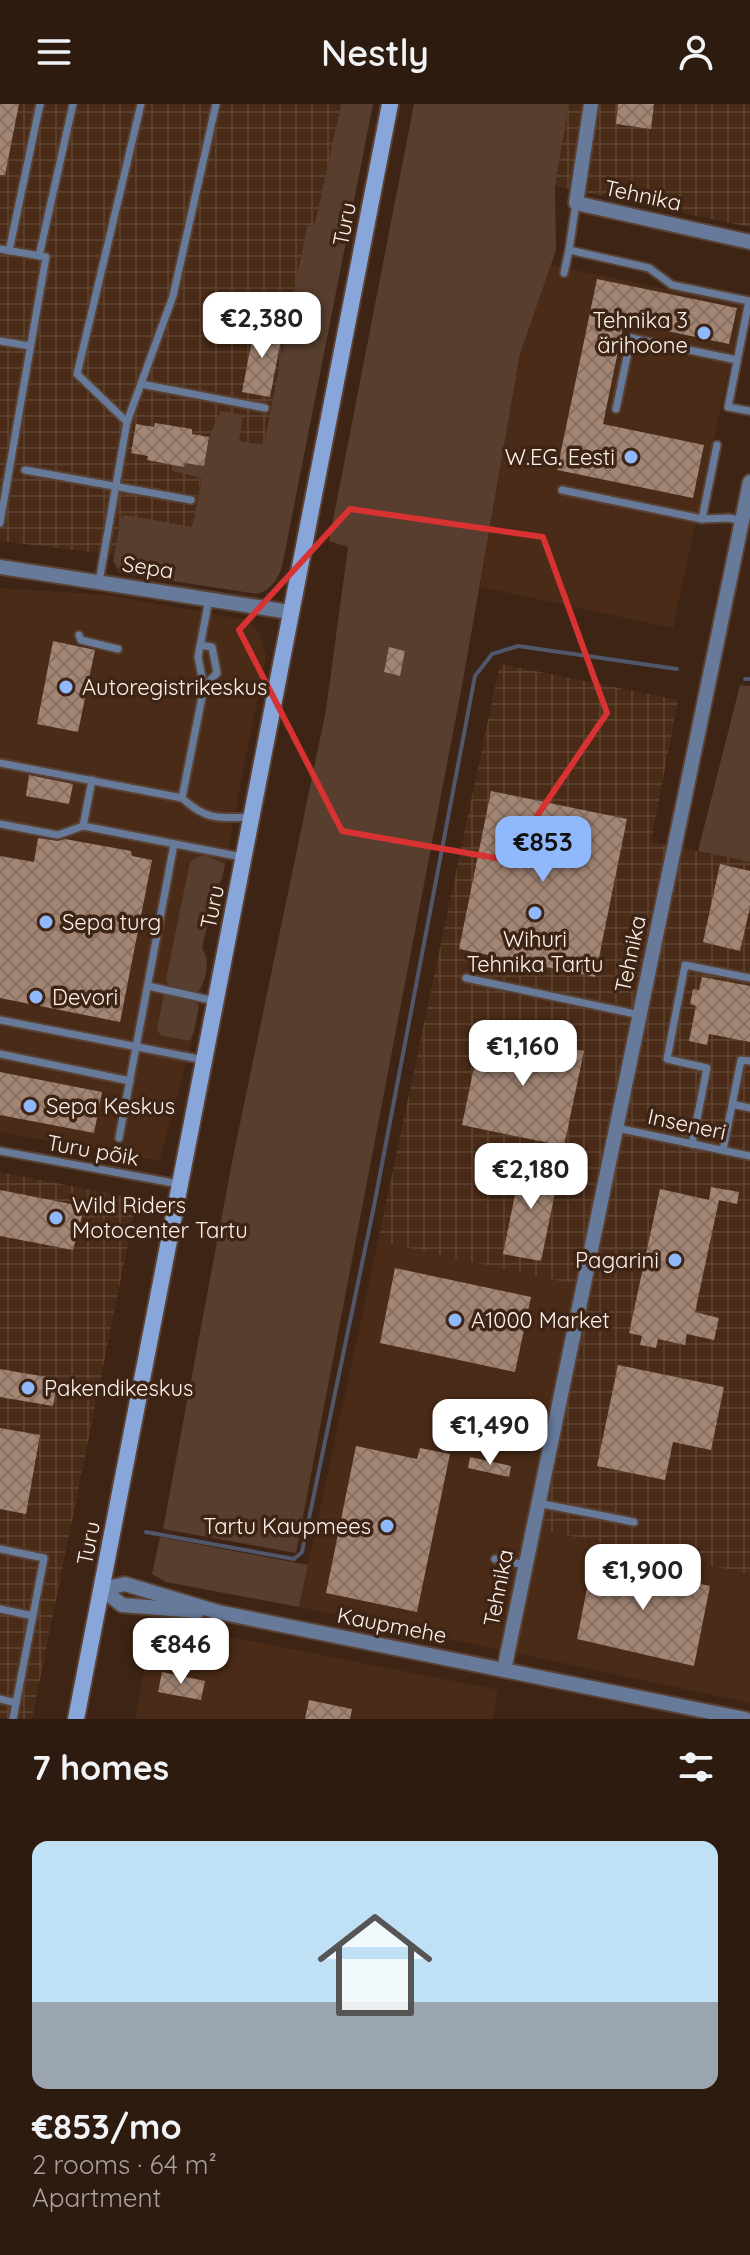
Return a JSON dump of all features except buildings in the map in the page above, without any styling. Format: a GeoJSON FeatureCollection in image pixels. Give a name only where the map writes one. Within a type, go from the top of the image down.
{"type":"FeatureCollection","features":[{"type":"Feature","properties":{"kind":"main road","name":"Turu"},"geometry":{"type":"LineString","coordinates":[[76,1719],[390,104]]}},
{"type":"Feature","properties":{"kind":"street","name":"Tehnika"},"geometry":{"type":"LineString","coordinates":[[591,104],[576,203],[750,242]]}},
{"type":"Feature","properties":{"kind":"street","name":"Tehnika"},"geometry":{"type":"LineString","coordinates":[[504,1670],[750,482]]}},
{"type":"Feature","properties":{"kind":"street","name":"Sepa"},"geometry":{"type":"LineString","coordinates":[[0,567],[290,612]]}},
{"type":"Feature","properties":{"kind":"street","name":"Kaupmehe"},"geometry":{"type":"LineString","coordinates":[[102,1589],[125,1584],[218,1612],[745,1719]]}},
{"type":"Feature","properties":{"kind":"lane"},"geometry":{"type":"LineString","coordinates":[[9,251],[40,104]]}},
{"type":"Feature","properties":{"kind":"lane"},"geometry":{"type":"LineString","coordinates":[[39,256],[73,104]]}},
{"type":"Feature","properties":{"kind":"lane"},"geometry":{"type":"LineString","coordinates":[[127,422],[77,374],[141,104]]}},
{"type":"Feature","properties":{"kind":"lane"},"geometry":{"type":"LineString","coordinates":[[99,582],[127,422],[173,296],[216,104]]}},
{"type":"Feature","properties":{"kind":"lane"},"geometry":{"type":"LineString","coordinates":[[564,273],[576,203]]}},
{"type":"Feature","properties":{"kind":"lane"},"geometry":{"type":"LineString","coordinates":[[0,249],[46,257],[0,523]]}},
{"type":"Feature","properties":{"kind":"lane"},"geometry":{"type":"LineString","coordinates":[[569,250],[649,268],[672,285],[749,301],[728,407],[750,411]]}},
{"type":"Feature","properties":{"kind":"lane"},"geometry":{"type":"LineString","coordinates":[[616,409],[631,338],[737,360]]}},
{"type":"Feature","properties":{"kind":"lane"},"geometry":{"type":"LineString","coordinates":[[0,341],[30,346]]}},
{"type":"Feature","properties":{"kind":"lane"},"geometry":{"type":"LineString","coordinates":[[141,384],[265,408]]}},
{"type":"Feature","properties":{"kind":"lane"},"geometry":{"type":"LineString","coordinates":[[702,519],[717,445]]}},
{"type":"Feature","properties":{"kind":"lane"},"geometry":{"type":"LineString","coordinates":[[25,470],[191,500]]}},
{"type":"Feature","properties":{"kind":"lane"},"geometry":{"type":"LineString","coordinates":[[562,490],[702,519],[743,521]]}},
{"type":"Feature","properties":{"kind":"lane"},"geometry":{"type":"LineString","coordinates":[[182,798],[204,687],[198,657],[209,599]]}},
{"type":"Feature","properties":{"kind":"lane"},"geometry":{"type":"LineString","coordinates":[[79,635],[81,640],[118,649]]}},
{"type":"Feature","properties":{"kind":"lane"},"geometry":{"type":"LineString","coordinates":[[200,645],[212,647],[217,673],[204,687]]}},
{"type":"Feature","properties":{"kind":"lane"},"geometry":{"type":"LineString","coordinates":[[0,763],[182,798],[198,812],[222,818],[252,817]]}},
{"type":"Feature","properties":{"kind":"lane"},"geometry":{"type":"LineString","coordinates":[[83,826],[92,780]]}},
{"type":"Feature","properties":{"kind":"lane"},"geometry":{"type":"LineString","coordinates":[[0,824],[58,835],[83,826],[244,858]]}},
{"type":"Feature","properties":{"kind":"lane"},"geometry":{"type":"LineString","coordinates":[[119,1138],[174,844]]}},
{"type":"Feature","properties":{"kind":"lane"},"geometry":{"type":"LineString","coordinates":[[692,1144],[707,1068],[667,1059],[685,965],[750,978]]}},
{"type":"Feature","properties":{"kind":"lane"},"geometry":{"type":"LineString","coordinates":[[466,978],[640,1015]]}},
{"type":"Feature","properties":{"kind":"lane"},"geometry":{"type":"LineString","coordinates":[[148,986],[215,1001]]}},
{"type":"Feature","properties":{"kind":"lane"},"geometry":{"type":"LineString","coordinates":[[0,1020],[204,1060]]}},
{"type":"Feature","properties":{"kind":"lane"},"geometry":{"type":"LineString","coordinates":[[0,1054],[130,1081]]}},
{"type":"Feature","properties":{"kind":"lane"},"geometry":{"type":"LineString","coordinates":[[723,1150],[741,1060],[750,1061]]}},
{"type":"Feature","properties":{"kind":"lane"},"geometry":{"type":"LineString","coordinates":[[732,1104],[750,1108]]}},
{"type":"Feature","properties":{"kind":"lane","name":"Inseneri"},"geometry":{"type":"LineString","coordinates":[[617,1128],[750,1156]]}},
{"type":"Feature","properties":{"kind":"lane","name":"Turu põik"},"geometry":{"type":"LineString","coordinates":[[0,1151],[180,1185]]}},
{"type":"Feature","properties":{"kind":"lane"},"geometry":{"type":"LineString","coordinates":[[538,1503],[634,1522]]}},
{"type":"Feature","properties":{"kind":"lane"},"geometry":{"type":"LineString","coordinates":[[0,1549],[44,1558],[13,1719]]}},
{"type":"Feature","properties":{"kind":"lane"},"geometry":{"type":"LineString","coordinates":[[495,1559],[525,1565]]}},
{"type":"Feature","properties":{"kind":"lane"},"geometry":{"type":"LineString","coordinates":[[0,1609],[33,1616]]}},
{"type":"Feature","properties":{"kind":"lane"},"geometry":{"type":"LineString","coordinates":[[0,1699],[16,1703]]}},
{"type":"Feature","properties":{"kind":"highlighted area"},"geometry":{"type":"Polygon","coordinates":[[[350,509],[543,537],[607,713],[507,860],[342,831],[239,630],[350,509]]]}},
{"type":"Feature","properties":{"kind":"shaded area"},"geometry":{"type":"Polygon","coordinates":[[[0,104],[341,104],[315,224],[307,226],[264,446],[209,437],[192,528],[121,519],[114,555],[0,541],[0,104]]]}},
{"type":"Feature","properties":{"kind":"shaded area"},"geometry":{"type":"Polygon","coordinates":[[[341,104],[373,104],[280,572],[270,587],[257,594],[120,573],[113,561],[121,518],[125,515],[192,527],[202,478],[172,471],[172,465],[185,463],[204,466],[209,437],[221,411],[243,415],[239,441],[264,445],[307,226],[315,224],[341,104]]]}},
{"type":"Feature","properties":{"kind":"shaded area"},"geometry":{"type":"Polygon","coordinates":[[[414,104],[569,104],[555,186],[556,250],[520,354],[464,675],[296,1553],[163,1529],[232,1162],[326,710],[348,547],[329,541],[414,104]]]}},
{"type":"Feature","properties":{"kind":"shaded area"},"geometry":{"type":"Polygon","coordinates":[[[569,104],[750,104],[750,227],[555,186],[569,104]]]}},
{"type":"Feature","properties":{"kind":"shaded area"},"geometry":{"type":"Polygon","coordinates":[[[550,265],[743,305],[673,628],[480,587],[520,354],[550,265]]]}},
{"type":"Feature","properties":{"kind":"shaded area"},"geometry":{"type":"Polygon","coordinates":[[[0,588],[107,595],[247,620],[259,632],[266,655],[222,879],[215,890],[202,948],[208,958],[194,1032],[160,1161],[0,1132],[0,588]]]}},
{"type":"Feature","properties":{"kind":"shaded area"},"geometry":{"type":"Polygon","coordinates":[[[500,664],[678,700],[651,842],[750,862],[750,1574],[533,1528],[583,1286],[378,1241],[500,664]]]}},
{"type":"Feature","properties":{"kind":"shaded area"},"geometry":{"type":"Polygon","coordinates":[[[740,685],[750,686],[750,862],[698,851],[740,685]]]}},
{"type":"Feature","properties":{"kind":"shaded area"},"geometry":{"type":"Polygon","coordinates":[[[205,855],[225,864],[222,879],[215,890],[202,948],[206,970],[198,992],[169,986],[166,979],[190,862],[205,855]]]}},
{"type":"Feature","properties":{"kind":"shaded area"},"geometry":{"type":"Polygon","coordinates":[[[164,995],[194,1001],[199,1006],[189,1041],[160,1035],[157,1028],[164,995]]]}},
{"type":"Feature","properties":{"kind":"shaded area"},"geometry":{"type":"Polygon","coordinates":[[[0,1172],[137,1199],[32,1719],[0,1718],[0,1172]]]}},
{"type":"Feature","properties":{"kind":"shaded area"},"geometry":{"type":"Polygon","coordinates":[[[378,1241],[583,1285],[533,1528],[750,1574],[750,1703],[299,1607],[378,1241]]]}},
{"type":"Feature","properties":{"kind":"shaded area"},"geometry":{"type":"Polygon","coordinates":[[[160,1537],[308,1565],[299,1607],[166,1582],[152,1574],[160,1537]]]}},
{"type":"Feature","properties":{"kind":"shaded area"},"geometry":{"type":"Polygon","coordinates":[[[152,1627],[209,1633],[499,1690],[492,1719],[135,1719],[152,1627]]]}},
{"type":"Feature","properties":{"kind":"waterway"},"geometry":{"type":"LineString","coordinates":[[146,1532],[294,1559],[302,1552],[374,1206],[475,676],[492,654],[518,646],[677,669]]}},
{"type":"Feature","properties":{"kind":"waterway"},"geometry":{"type":"LineString","coordinates":[[745,679],[750,679]]}},
{"type":"Feature","properties":{"kind":"place","name":"Tehnika 3 ärihoone"},"geometry":{"type":"Point","coordinates":[704,333]}},
{"type":"Feature","properties":{"kind":"place","name":"W.EG. Eesti"},"geometry":{"type":"Point","coordinates":[631,457]}},
{"type":"Feature","properties":{"kind":"place","name":"Autoregistrikeskus"},"geometry":{"type":"Point","coordinates":[66,687]}},
{"type":"Feature","properties":{"kind":"place","name":"Wihuri Tehnika Tartu"},"geometry":{"type":"Point","coordinates":[535,913]}},
{"type":"Feature","properties":{"kind":"place","name":"Sepa turg"},"geometry":{"type":"Point","coordinates":[46,922]}},
{"type":"Feature","properties":{"kind":"place","name":"Devori"},"geometry":{"type":"Point","coordinates":[36,997]}},
{"type":"Feature","properties":{"kind":"place","name":"Sepa Keskus"},"geometry":{"type":"Point","coordinates":[30,1106]}},
{"type":"Feature","properties":{"kind":"place","name":"Wild Riders Motocenter Tartu"},"geometry":{"type":"Point","coordinates":[56,1218]}},
{"type":"Feature","properties":{"kind":"place","name":"Pagarini"},"geometry":{"type":"Point","coordinates":[675,1260]}},
{"type":"Feature","properties":{"kind":"place","name":"A1000 Market"},"geometry":{"type":"Point","coordinates":[455,1320]}},
{"type":"Feature","properties":{"kind":"place","name":"Pakendikeskus"},"geometry":{"type":"Point","coordinates":[28,1388]}},
{"type":"Feature","properties":{"kind":"place","name":"Tartu Kaupmees"},"geometry":{"type":"Point","coordinates":[387,1526]}}]}
